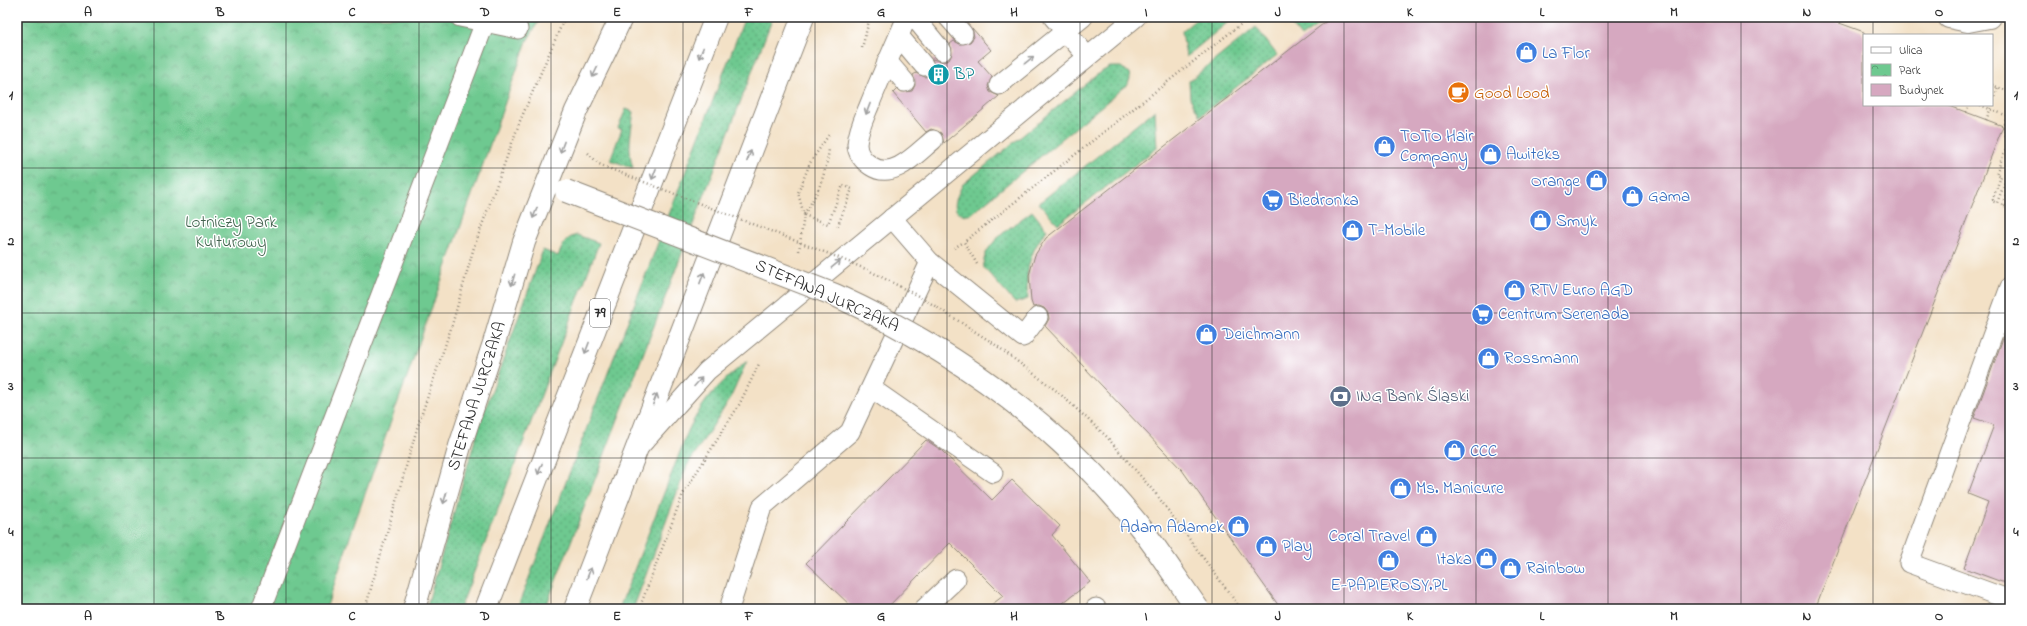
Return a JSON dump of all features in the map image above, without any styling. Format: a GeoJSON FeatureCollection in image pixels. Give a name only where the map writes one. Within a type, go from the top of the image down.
{"type":"FeatureCollection","features":[{"type":"Feature","properties":{"kind":"street","name":"79"},"geometry":{"type":"LineString","coordinates":[[486,609],[716,17]]}},
{"type":"Feature","properties":{"kind":"street"},"geometry":{"type":"LineString","coordinates":[[575,609],[634,453],[804,17]]}},
{"type":"Feature","properties":{"kind":"street"},"geometry":{"type":"LineString","coordinates":[[1949,17],[1968,21],[1989,17]]}},
{"type":"Feature","properties":{"kind":"street","name":"STEFANA JURCZAKA"},"geometry":{"type":"LineString","coordinates":[[414,609],[460,446],[494,343],[524,242],[556,188],[576,111],[618,24]]}},
{"type":"Feature","properties":{"kind":"street","name":"STEFANA JURCZAKA"},"geometry":{"type":"LineString","coordinates":[[556,188],[835,295],[909,332],[974,372],[1029,414],[1071,452],[1143,532],[1198,609]]}},
{"type":"Feature","properties":{"kind":"lane"},"geometry":{"type":"LineString","coordinates":[[460,17],[486,20],[518,29]]}},
{"type":"Feature","properties":{"kind":"lane"},"geometry":{"type":"LineString","coordinates":[[907,17],[885,67],[859,133],[857,145],[863,160],[875,169],[892,170],[902,165],[933,140]]}},
{"type":"Feature","properties":{"kind":"lane"},"geometry":{"type":"LineString","coordinates":[[914,17],[942,51]]}},
{"type":"Feature","properties":{"kind":"lane"},"geometry":{"type":"LineString","coordinates":[[948,17],[962,34]]}},
{"type":"Feature","properties":{"kind":"lane"},"geometry":{"type":"LineString","coordinates":[[999,85],[1056,21],[1083,17]]}},
{"type":"Feature","properties":{"kind":"lane"},"geometry":{"type":"LineString","coordinates":[[634,453],[707,371],[1136,17]]}},
{"type":"Feature","properties":{"kind":"lane"},"geometry":{"type":"LineString","coordinates":[[262,609],[486,20]]}},
{"type":"Feature","properties":{"kind":"lane"},"geometry":{"type":"LineString","coordinates":[[1056,21],[1087,56]]}},
{"type":"Feature","properties":{"kind":"lane"},"geometry":{"type":"LineString","coordinates":[[899,36],[924,66]]}},
{"type":"Feature","properties":{"kind":"lane"},"geometry":{"type":"LineString","coordinates":[[885,67],[905,82]]}},
{"type":"Feature","properties":{"kind":"lane"},"geometry":{"type":"LineString","coordinates":[[892,218],[930,262],[1024,337],[1038,318]]}},
{"type":"Feature","properties":{"kind":"lane"},"geometry":{"type":"LineString","coordinates":[[729,609],[762,507],[850,432],[930,262]]}},
{"type":"Feature","properties":{"kind":"lane"},"geometry":{"type":"LineString","coordinates":[[2010,287],[1909,563],[2010,600]]}},
{"type":"Feature","properties":{"kind":"lane"},"geometry":{"type":"LineString","coordinates":[[871,388],[993,473]]}},
{"type":"Feature","properties":{"kind":"lane"},"geometry":{"type":"LineString","coordinates":[[924,609],[956,579]]}},
{"type":"Feature","properties":{"kind":"path"},"geometry":{"type":"LineString","coordinates":[[365,609],[418,425],[452,325],[474,247],[520,121],[565,17]]}},
{"type":"Feature","properties":{"kind":"path"},"geometry":{"type":"LineString","coordinates":[[980,268],[964,242],[1250,17]]}},
{"type":"Feature","properties":{"kind":"path"},"geometry":{"type":"LineString","coordinates":[[1993,85],[2010,92]]}},
{"type":"Feature","properties":{"kind":"path"},"geometry":{"type":"LineString","coordinates":[[1993,101],[1998,87]]}},
{"type":"Feature","properties":{"kind":"path"},"geometry":{"type":"LineString","coordinates":[[1966,112],[1968,106]]}},
{"type":"Feature","properties":{"kind":"path"},"geometry":{"type":"LineString","coordinates":[[1982,106],[2008,116]]}},
{"type":"Feature","properties":{"kind":"path"},"geometry":{"type":"LineString","coordinates":[[1986,120],[1991,106]]}},
{"type":"Feature","properties":{"kind":"path"},"geometry":{"type":"LineString","coordinates":[[2010,108],[2003,126],[2009,144],[1996,174],[2001,176],[1992,201],[1997,203],[2007,177],[2010,178]]}},
{"type":"Feature","properties":{"kind":"path"},"geometry":{"type":"LineString","coordinates":[[798,252],[804,215],[798,193],[810,163],[831,132],[830,140]]}},
{"type":"Feature","properties":{"kind":"path"},"geometry":{"type":"LineString","coordinates":[[804,215],[815,200],[826,169],[829,147]]}},
{"type":"Feature","properties":{"kind":"path"},"geometry":{"type":"LineString","coordinates":[[804,215],[828,224],[844,185],[852,189],[836,231]]}},
{"type":"Feature","properties":{"kind":"path"},"geometry":{"type":"LineString","coordinates":[[2010,185],[2002,205],[2007,207],[2010,199]]}},
{"type":"Feature","properties":{"kind":"path"},"geometry":{"type":"LineString","coordinates":[[827,252],[830,246]]}},
{"type":"Feature","properties":{"kind":"path"},"geometry":{"type":"LineString","coordinates":[[639,609],[683,494],[739,405],[762,359]]}},
{"type":"Feature","properties":{"kind":"path"},"geometry":{"type":"LineString","coordinates":[[1156,494],[1241,609]]}},
{"type":"Feature","properties":{"kind":"green space","name":"Lotniczy Park Kulturowy"},"geometry":{"type":"Polygon","coordinates":[[[17,17],[541,17],[527,41],[355,522],[326,609],[17,609],[17,17]]]}},
{"type":"Feature","properties":{"kind":"green space"},"geometry":{"type":"Polygon","coordinates":[[[745,17],[773,17],[545,609],[517,609],[745,17]]]}},
{"type":"Feature","properties":{"kind":"green space"},"geometry":{"type":"Polygon","coordinates":[[[1199,17],[1234,17],[1186,57],[1182,31],[1199,17]]]}},
{"type":"Feature","properties":{"kind":"green space"},"geometry":{"type":"Polygon","coordinates":[[[1285,17],[1322,17],[1325,20],[1301,37],[1285,17]]]}},
{"type":"Feature","properties":{"kind":"green space"},"geometry":{"type":"Polygon","coordinates":[[[1256,27],[1277,55],[1200,116],[1190,98],[1189,81],[1256,27]]]}},
{"type":"Feature","properties":{"kind":"green space"},"geometry":{"type":"Polygon","coordinates":[[[1110,67],[1121,67],[1129,73],[1130,79],[1127,85],[970,215],[958,212],[955,205],[963,184],[1099,73],[1110,67]]]}},
{"type":"Feature","properties":{"kind":"green space"},"geometry":{"type":"Polygon","coordinates":[[[626,109],[634,112],[630,147],[633,168],[610,160],[622,129],[618,128],[626,109]]]}},
{"type":"Feature","properties":{"kind":"green space"},"geometry":{"type":"Polygon","coordinates":[[[1155,110],[1157,148],[1058,224],[1039,203],[1155,110]]]}},
{"type":"Feature","properties":{"kind":"green space"},"geometry":{"type":"Polygon","coordinates":[[[1032,211],[1047,230],[1032,254],[1027,280],[1028,299],[1015,303],[984,268],[984,259],[987,251],[1000,236],[1032,211]]]}},
{"type":"Feature","properties":{"kind":"green space"},"geometry":{"type":"Polygon","coordinates":[[[577,235],[599,243],[460,609],[426,609],[479,426],[543,250],[558,256],[567,240],[577,235]]]}},
{"type":"Feature","properties":{"kind":"green space"},"geometry":{"type":"Polygon","coordinates":[[[747,361],[730,399],[687,466],[633,609],[619,609],[694,419],[713,392],[747,361]]]}},
{"type":"Feature","properties":{"kind":"building","name":"Centrum Serenada"},"geometry":{"type":"Polygon","coordinates":[[[1332,17],[1823,17],[1864,32],[1863,106],[1950,106],[2003,126],[1815,609],[1281,609],[1182,470],[1045,326],[1049,319],[1048,313],[1044,308],[1039,306],[1033,307],[1031,301],[1029,275],[1035,255],[1046,238],[1332,17]]]}},
{"type":"Feature","properties":{"kind":"building"},"geometry":{"type":"Polygon","coordinates":[[[972,28],[991,50],[978,61],[992,77],[988,86],[990,92],[999,96],[944,143],[941,133],[931,129],[926,132],[893,93],[897,89],[902,92],[912,91],[915,85],[913,75],[916,73],[925,77],[931,75],[934,69],[932,59],[943,62],[949,60],[952,54],[950,44],[954,41],[960,44],[970,42],[974,37],[972,28]]]}},
{"type":"Feature","properties":{"kind":"building"},"geometry":{"type":"Polygon","coordinates":[[[2009,322],[2010,585],[1964,568],[1988,502],[1968,494],[1994,425],[1974,418],[2009,322]]]}},
{"type":"Feature","properties":{"kind":"building"},"geometry":{"type":"Polygon","coordinates":[[[926,440],[941,450],[992,500],[1012,480],[1060,526],[1052,535],[1090,582],[1055,609],[986,609],[1003,596],[950,543],[886,609],[854,609],[806,563],[926,440]]]}},
{"type":"Feature","properties":{"kind":"place","name":"La Flor"},"geometry":{"type":"Point","coordinates":[1526,53]}},
{"type":"Feature","properties":{"kind":"place","name":"BP"},"geometry":{"type":"Point","coordinates":[939,74]}},
{"type":"Feature","properties":{"kind":"place","name":"Good Lood"},"geometry":{"type":"Point","coordinates":[1459,93]}},
{"type":"Feature","properties":{"kind":"place","name":"TOTO Hair Company"},"geometry":{"type":"Point","coordinates":[1385,146]}},
{"type":"Feature","properties":{"kind":"place","name":"Awiteks"},"geometry":{"type":"Point","coordinates":[1490,154]}},
{"type":"Feature","properties":{"kind":"place","name":"Orange"},"geometry":{"type":"Point","coordinates":[1596,181]}},
{"type":"Feature","properties":{"kind":"place","name":"Gama"},"geometry":{"type":"Point","coordinates":[1633,196]}},
{"type":"Feature","properties":{"kind":"place","name":"Biedronka"},"geometry":{"type":"Point","coordinates":[1273,200]}},
{"type":"Feature","properties":{"kind":"place","name":"Smyk"},"geometry":{"type":"Point","coordinates":[1540,221]}},
{"type":"Feature","properties":{"kind":"place","name":"T-Mobile"},"geometry":{"type":"Point","coordinates":[1353,230]}},
{"type":"Feature","properties":{"kind":"place","name":"RTV Euro AGD"},"geometry":{"type":"Point","coordinates":[1514,290]}},
{"type":"Feature","properties":{"kind":"place","name":"Centrum Serenada"},"geometry":{"type":"Point","coordinates":[1483,314]}},
{"type":"Feature","properties":{"kind":"place","name":"Deichmann"},"geometry":{"type":"Point","coordinates":[1206,334]}},
{"type":"Feature","properties":{"kind":"place","name":"Rossmann"},"geometry":{"type":"Point","coordinates":[1488,358]}},
{"type":"Feature","properties":{"kind":"place","name":"ING Bank Śląski"},"geometry":{"type":"Point","coordinates":[1340,396]}},
{"type":"Feature","properties":{"kind":"place","name":"CCC"},"geometry":{"type":"Point","coordinates":[1455,451]}},
{"type":"Feature","properties":{"kind":"place","name":"Ms. Manicure"},"geometry":{"type":"Point","coordinates":[1400,488]}},
{"type":"Feature","properties":{"kind":"place","name":"Adam Adamek"},"geometry":{"type":"Point","coordinates":[1239,527]}},
{"type":"Feature","properties":{"kind":"place","name":"Coral Travel"},"geometry":{"type":"Point","coordinates":[1426,536]}},
{"type":"Feature","properties":{"kind":"place","name":"Play"},"geometry":{"type":"Point","coordinates":[1266,546]}},
{"type":"Feature","properties":{"kind":"place","name":"Itaka"},"geometry":{"type":"Point","coordinates":[1487,559]}},
{"type":"Feature","properties":{"kind":"place","name":"E-PAPIEROSY.PL"},"geometry":{"type":"Point","coordinates":[1389,561]}},
{"type":"Feature","properties":{"kind":"place","name":"Rainbow"},"geometry":{"type":"Point","coordinates":[1510,568]}}]}
